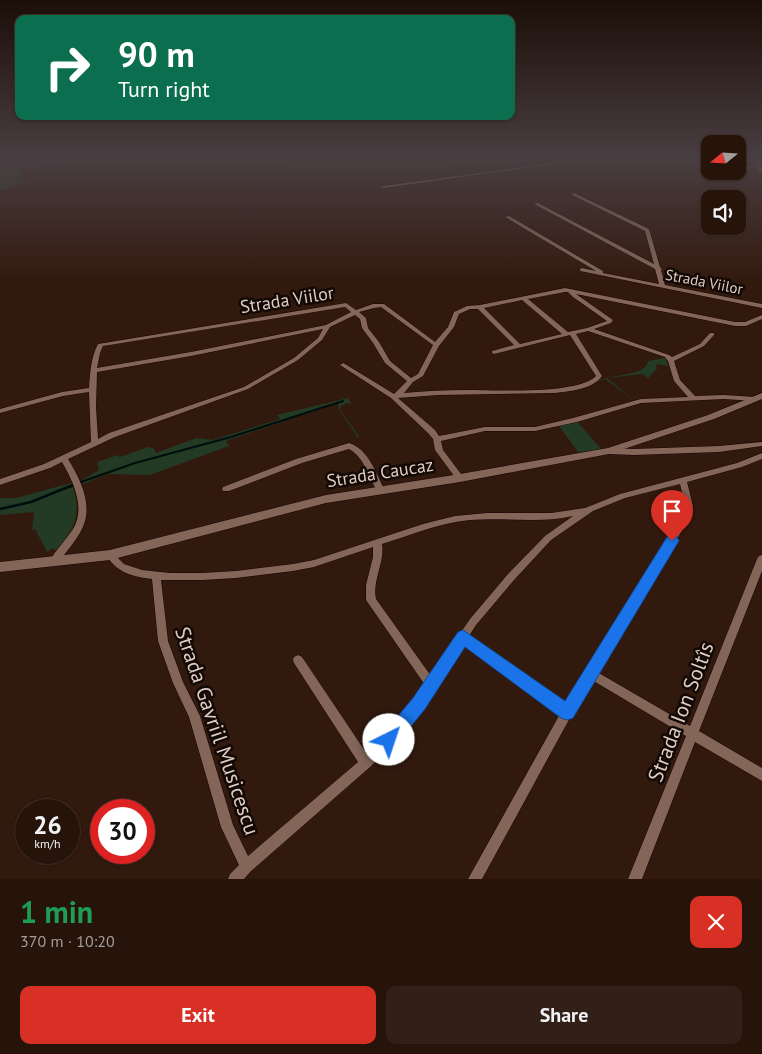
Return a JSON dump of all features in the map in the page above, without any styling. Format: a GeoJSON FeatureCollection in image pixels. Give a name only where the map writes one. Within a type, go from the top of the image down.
{"type":"FeatureCollection","features":[{"type":"Feature","properties":{"kind":"street"},"geometry":{"type":"LineString","coordinates":[[586,200],[647,230],[663,287]]}},
{"type":"Feature","properties":{"kind":"street"},"geometry":{"type":"LineString","coordinates":[[536,204],[659,269]]}},
{"type":"Feature","properties":{"kind":"street"},"geometry":{"type":"LineString","coordinates":[[507,217],[609,277]]}},
{"type":"Feature","properties":{"kind":"street","name":"Strada Viilor"},"geometry":{"type":"LineString","coordinates":[[582,270],[609,277],[762,306]]}},
{"type":"Feature","properties":{"kind":"street"},"geometry":{"type":"LineString","coordinates":[[395,396],[411,381],[421,375],[436,345],[450,327],[454,315],[469,307],[480,307],[562,290],[735,324],[746,324],[762,317]]}},
{"type":"Feature","properties":{"kind":"street"},"geometry":{"type":"LineString","coordinates":[[494,352],[590,329],[611,321],[570,291]]}},
{"type":"Feature","properties":{"kind":"street"},"geometry":{"type":"LineString","coordinates":[[395,396],[436,393],[563,390],[580,386],[598,378],[598,373],[569,334],[523,298]]}},
{"type":"Feature","properties":{"kind":"street","name":"Strada Viilor"},"geometry":{"type":"LineString","coordinates":[[95,370],[191,354],[328,326],[355,312],[346,305],[335,306],[100,345],[95,355],[92,420],[95,442]]}},
{"type":"Feature","properties":{"kind":"street"},"geometry":{"type":"LineString","coordinates":[[355,312],[382,305],[436,345]]}},
{"type":"Feature","properties":{"kind":"street"},"geometry":{"type":"LineString","coordinates":[[480,307],[518,346]]}},
{"type":"Feature","properties":{"kind":"street"},"geometry":{"type":"LineString","coordinates":[[355,312],[363,318],[365,328],[376,342],[387,362],[411,381]]}},
{"type":"Feature","properties":{"kind":"street"},"geometry":{"type":"LineString","coordinates":[[0,482],[30,473],[95,442],[246,388],[296,358],[320,339],[328,326]]}},
{"type":"Feature","properties":{"kind":"street"},"geometry":{"type":"LineString","coordinates":[[590,329],[603,336],[664,355],[671,360],[676,381],[693,398]]}},
{"type":"Feature","properties":{"kind":"street"},"geometry":{"type":"LineString","coordinates":[[671,360],[702,345],[708,341],[712,334]]}},
{"type":"Feature","properties":{"kind":"street"},"geometry":{"type":"LineString","coordinates":[[343,365],[395,396],[419,419],[437,439],[439,450],[460,478]]}},
{"type":"Feature","properties":{"kind":"street"},"geometry":{"type":"LineString","coordinates":[[0,411],[62,394],[94,389]]}},
{"type":"Feature","properties":{"kind":"street"},"geometry":{"type":"LineString","coordinates":[[437,439],[480,430],[535,430],[641,401],[758,397]]}},
{"type":"Feature","properties":{"kind":"street","name":"Strada Caucaz"},"geometry":{"type":"LineString","coordinates":[[0,567],[110,556],[300,504],[609,451],[711,417],[758,397]]}},
{"type":"Feature","properties":{"kind":"street"},"geometry":{"type":"LineString","coordinates":[[609,451],[719,449],[762,444]]}},
{"type":"Feature","properties":{"kind":"street"},"geometry":{"type":"LineString","coordinates":[[226,489],[299,461],[349,446],[357,450],[380,489]]}},
{"type":"Feature","properties":{"kind":"street"},"geometry":{"type":"LineString","coordinates":[[110,556],[119,568],[156,577],[254,574],[311,564],[454,519],[474,517],[555,517],[590,509],[623,496],[739,465],[762,456]]}},
{"type":"Feature","properties":{"kind":"street"},"geometry":{"type":"LineString","coordinates":[[54,561],[81,522],[82,506],[76,483],[64,458]]}},
{"type":"Feature","properties":{"kind":"street"},"geometry":{"type":"LineString","coordinates":[[475,879],[567,712],[592,674],[684,519],[689,506],[683,481]]}},
{"type":"Feature","properties":{"kind":"street"},"geometry":{"type":"LineString","coordinates":[[235,879],[246,866],[366,763],[403,725],[463,637],[511,576],[542,545],[590,509]]}},
{"type":"Feature","properties":{"kind":"street"},"geometry":{"type":"LineString","coordinates":[[376,542],[379,560],[370,588],[371,600],[431,685]]}},
{"type":"Feature","properties":{"kind":"street","name":"Strada Ion Soltîs"},"geometry":{"type":"LineString","coordinates":[[635,879],[762,559]]}},
{"type":"Feature","properties":{"kind":"street","name":"Strada Gavriil Musicescu"},"geometry":{"type":"LineString","coordinates":[[156,577],[163,640],[178,683],[194,716],[227,827],[246,866]]}},
{"type":"Feature","properties":{"kind":"street"},"geometry":{"type":"LineString","coordinates":[[463,637],[567,712]]}},
{"type":"Feature","properties":{"kind":"street"},"geometry":{"type":"LineString","coordinates":[[298,660],[366,763]]}},
{"type":"Feature","properties":{"kind":"street"},"geometry":{"type":"LineString","coordinates":[[592,674],[762,775]]}},
{"type":"Feature","properties":{"kind":"green space"},"geometry":{"type":"Polygon","coordinates":[[[665,358],[669,366],[657,364],[657,369],[648,378],[642,374],[609,378],[634,373],[646,366],[648,361],[665,358]]]}},
{"type":"Feature","properties":{"kind":"green space"},"geometry":{"type":"Polygon","coordinates":[[[607,378],[635,401],[605,379],[595,382],[607,378]]]}},
{"type":"Feature","properties":{"kind":"green space"},"geometry":{"type":"Polygon","coordinates":[[[348,398],[352,404],[347,403],[341,406],[340,410],[359,436],[359,439],[339,410],[338,403],[226,441],[229,446],[150,475],[107,474],[83,484],[82,480],[99,470],[97,462],[118,455],[120,457],[148,447],[153,448],[156,453],[196,438],[212,440],[280,419],[277,415],[348,398]]]}},
{"type":"Feature","properties":{"kind":"green space"},"geometry":{"type":"Polygon","coordinates":[[[577,421],[601,449],[579,453],[559,426],[577,421]]]}},
{"type":"Feature","properties":{"kind":"green space"},"geometry":{"type":"Polygon","coordinates":[[[71,483],[75,493],[77,511],[72,528],[56,551],[53,548],[47,552],[35,529],[32,530],[34,512],[0,515],[0,498],[16,498],[71,483]]]}},
{"type":"Feature","properties":{"kind":"waterway"},"geometry":{"type":"LineString","coordinates":[[78,483],[135,463],[231,437],[343,401]]}},
{"type":"Feature","properties":{"kind":"waterway"},"geometry":{"type":"LineString","coordinates":[[0,509],[31,502],[73,485]]}},
{"type":"Feature","properties":{"kind":"waterway"},"geometry":{"type":"LineString","coordinates":[[70,487],[74,485]]}},
{"type":"Feature","properties":{"kind":"route"},"geometry":{"type":"LineString","coordinates":[[389,740],[419,704],[463,637],[567,712],[672,541]]}}]}
